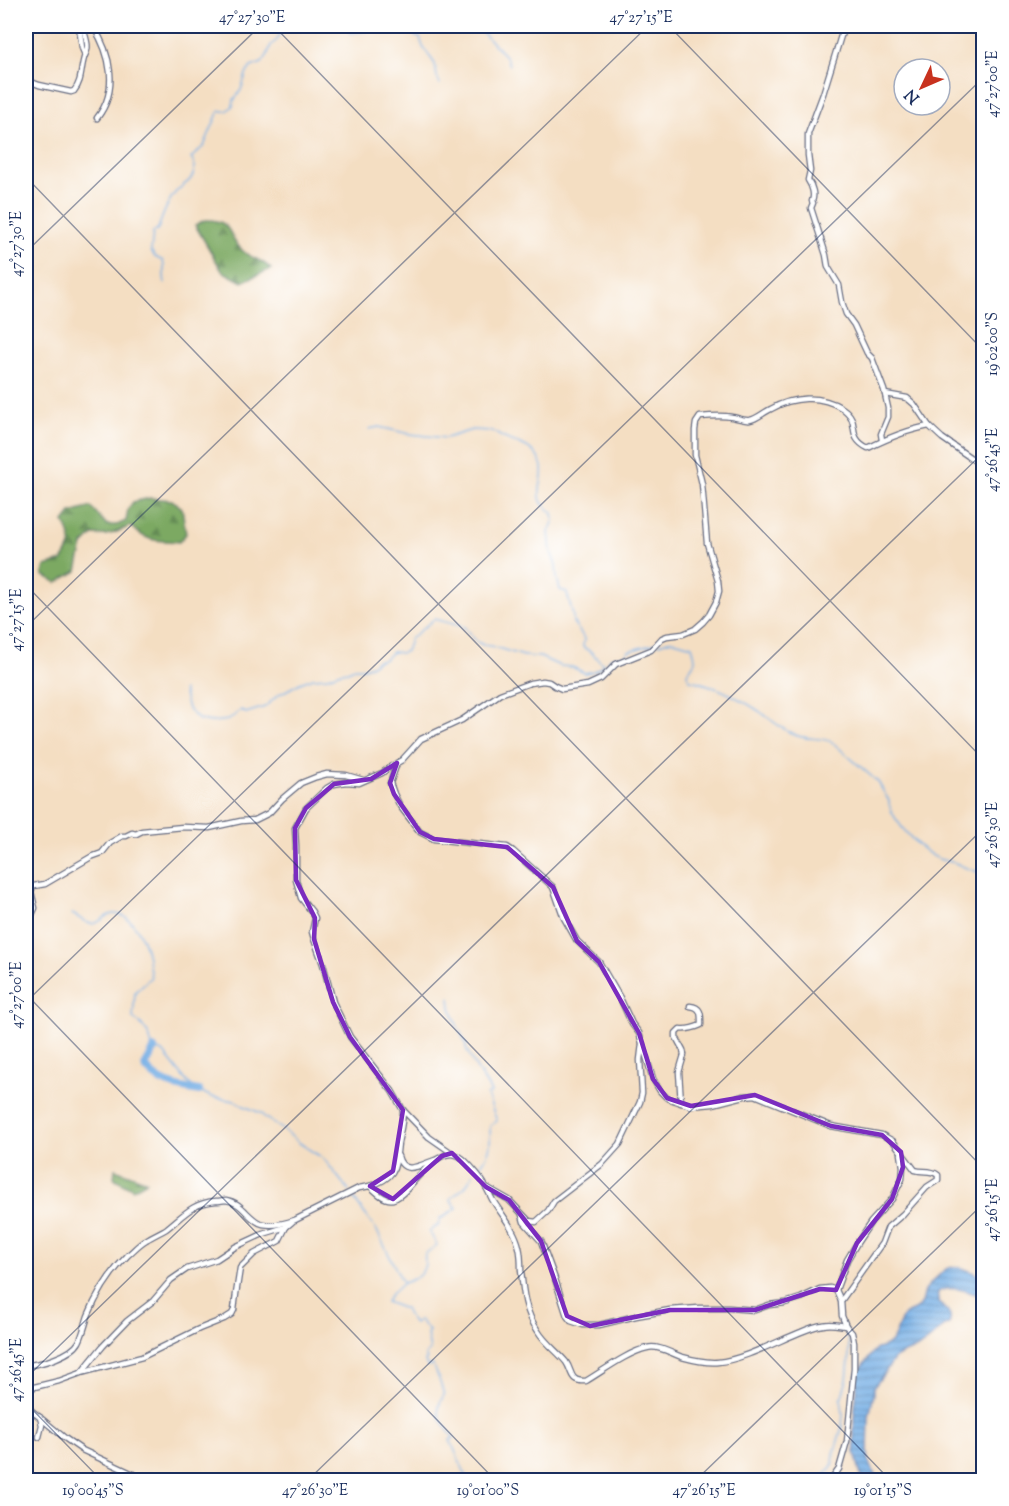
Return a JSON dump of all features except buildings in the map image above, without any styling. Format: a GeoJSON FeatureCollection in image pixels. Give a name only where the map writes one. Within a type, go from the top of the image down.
{"type":"FeatureCollection","features":[{"type":"Feature","properties":{"kind":"street"},"geometry":{"type":"LineString","coordinates":[[26,80],[39,85],[74,91],[81,80],[81,63],[85,55],[82,48],[81,26]]}},
{"type":"Feature","properties":{"kind":"street"},"geometry":{"type":"LineString","coordinates":[[93,26],[105,50],[111,84],[107,103],[97,118]]}},
{"type":"Feature","properties":{"kind":"street"},"geometry":{"type":"LineString","coordinates":[[844,26],[808,134],[807,155],[810,171],[808,180],[812,186],[811,208],[828,267],[839,285],[846,314],[872,358],[885,394],[888,417],[881,434],[882,440]]}},
{"type":"Feature","properties":{"kind":"street"},"geometry":{"type":"LineString","coordinates":[[885,394],[907,398],[929,426],[942,438],[984,467]]}},
{"type":"Feature","properties":{"kind":"street"},"geometry":{"type":"LineString","coordinates":[[846,1326],[832,1324],[816,1326],[720,1362],[694,1360],[650,1347],[640,1349],[586,1381],[574,1380],[568,1365],[538,1332],[530,1316],[525,1304],[519,1246],[480,1177],[460,1156],[429,1137],[403,1110],[392,1091],[350,1037],[333,1002],[312,932],[315,918],[301,898],[296,880],[295,828],[306,808],[327,788],[334,784],[353,781],[359,783],[370,779],[402,760],[421,739],[462,720],[500,694],[530,683],[543,681],[562,688],[588,685],[601,679],[616,664],[651,650],[662,638],[683,634],[695,629],[703,622],[716,602],[719,591],[707,543],[702,484],[694,455],[696,423],[700,417],[723,416],[750,420],[794,399],[816,400],[839,406],[850,415],[854,421],[856,438],[860,444],[868,447],[913,429],[929,426]]}},
{"type":"Feature","properties":{"kind":"street"},"geometry":{"type":"LineString","coordinates":[[397,763],[390,783],[400,806],[420,832],[434,839],[507,847],[553,887],[564,918],[577,941],[599,962],[639,1033],[652,1079],[667,1098],[691,1106],[700,1106],[755,1095],[831,1126],[882,1135],[893,1141],[915,1170],[919,1172],[928,1170],[938,1175],[938,1180],[927,1187],[888,1227],[882,1243],[841,1301]]}},
{"type":"Feature","properties":{"kind":"street"},"geometry":{"type":"LineString","coordinates":[[26,928],[35,908],[31,891],[34,886],[45,884],[65,871],[102,853],[110,843],[122,836],[142,831],[183,827],[209,828],[255,820],[269,813],[302,783],[316,777],[327,774],[346,775],[363,780]]}},
{"type":"Feature","properties":{"kind":"street"},"geometry":{"type":"LineString","coordinates":[[681,1103],[680,1072],[684,1055],[676,1033],[680,1029],[692,1029],[701,1025],[699,1009],[690,1006]]}},
{"type":"Feature","properties":{"kind":"street"},"geometry":{"type":"LineString","coordinates":[[486,1187],[509,1200],[529,1221],[536,1222],[548,1211],[554,1201],[602,1164],[620,1144],[640,1102],[642,1093],[640,1060],[643,1044]]}},
{"type":"Feature","properties":{"kind":"street"},"geometry":{"type":"LineString","coordinates":[[403,1110],[398,1145],[399,1162],[407,1168],[413,1168],[438,1159]]}},
{"type":"Feature","properties":{"kind":"street"},"geometry":{"type":"LineString","coordinates":[[836,1290],[856,1243],[892,1199],[902,1179],[903,1167],[900,1152]]}},
{"type":"Feature","properties":{"kind":"street"},"geometry":{"type":"LineString","coordinates":[[370,1186],[386,1198],[393,1199],[401,1195],[438,1159],[452,1153]]}},
{"type":"Feature","properties":{"kind":"street"},"geometry":{"type":"LineString","coordinates":[[81,1373],[127,1322],[153,1301],[171,1280],[187,1269],[217,1259],[263,1233],[286,1227],[295,1220],[359,1188],[380,1183],[393,1171],[398,1156]]}},
{"type":"Feature","properties":{"kind":"street"},"geometry":{"type":"LineString","coordinates":[[26,1365],[45,1362],[69,1352],[78,1344],[96,1299],[125,1258],[143,1242],[165,1229],[191,1208],[205,1202],[226,1200],[242,1206],[252,1218],[263,1224],[295,1220]]}},
{"type":"Feature","properties":{"kind":"street"},"geometry":{"type":"LineString","coordinates":[[522,1215],[524,1222],[541,1241],[567,1316],[571,1321],[583,1325],[599,1325],[636,1316],[699,1308],[755,1310],[777,1303],[785,1303],[820,1289],[830,1287],[836,1290],[841,1301],[842,1316],[852,1333],[855,1355],[849,1432],[839,1469],[831,1480]]}},
{"type":"Feature","properties":{"kind":"street"},"geometry":{"type":"LineString","coordinates":[[26,1389],[142,1357],[224,1319],[234,1310],[240,1268],[254,1254],[279,1241],[286,1227]]}},
{"type":"Feature","properties":{"kind":"street"},"geometry":{"type":"LineString","coordinates":[[26,1406],[82,1450],[146,1480]]}},
{"type":"Feature","properties":{"kind":"street"},"geometry":{"type":"LineString","coordinates":[[39,1416],[42,1422],[39,1437]]}},
{"type":"Feature","properties":{"kind":"highlighted area"},"geometry":{"type":"Polygon","coordinates":[[[397,763],[390,783],[394,794],[420,832],[434,839],[507,847],[553,887],[577,941],[599,962],[639,1033],[653,1079],[667,1098],[691,1106],[755,1095],[831,1126],[882,1135],[901,1152],[903,1167],[892,1199],[857,1243],[836,1290],[820,1289],[755,1310],[670,1310],[590,1326],[567,1316],[541,1241],[509,1200],[486,1187],[452,1153],[442,1156],[393,1199],[370,1186],[393,1171],[403,1110],[350,1037],[333,1002],[314,939],[315,918],[296,880],[295,828],[306,808],[334,784],[371,779],[397,763]]]}},
{"type":"Feature","properties":{"kind":"green space"},"geometry":{"type":"Polygon","coordinates":[[[205,220],[221,222],[243,251],[271,269],[242,282],[222,271],[195,225],[205,220]]]}},
{"type":"Feature","properties":{"kind":"green space"},"geometry":{"type":"Polygon","coordinates":[[[150,498],[172,500],[182,508],[186,534],[179,542],[147,538],[130,526],[108,535],[93,535],[83,545],[77,571],[57,583],[43,575],[45,566],[62,561],[69,550],[71,542],[64,522],[71,513],[91,507],[107,525],[117,525],[126,521],[128,509],[133,502],[150,498]]]}},
{"type":"Feature","properties":{"kind":"green space"},"geometry":{"type":"Polygon","coordinates":[[[115,1169],[147,1181],[133,1189],[114,1178],[115,1169]]]}},
{"type":"Feature","properties":{"kind":"water"},"geometry":{"type":"Polygon","coordinates":[[[959,1267],[983,1279],[983,1297],[955,1289],[938,1292],[939,1302],[950,1314],[949,1324],[916,1349],[895,1358],[874,1387],[869,1416],[868,1453],[877,1480],[862,1480],[854,1437],[856,1374],[876,1349],[883,1348],[892,1341],[904,1316],[920,1306],[926,1289],[932,1282],[946,1269],[959,1267]]]}},
{"type":"Feature","properties":{"kind":"waterway"},"geometry":{"type":"LineString","coordinates":[[165,283],[163,261],[155,257],[151,251],[153,232],[158,229],[172,197],[192,176],[195,166],[191,158],[204,146],[218,113],[227,111],[233,106],[246,74],[251,67],[262,63],[284,26]]}},
{"type":"Feature","properties":{"kind":"waterway"},"geometry":{"type":"LineString","coordinates":[[346,26],[350,33],[379,26]]}},
{"type":"Feature","properties":{"kind":"waterway"},"geometry":{"type":"LineString","coordinates":[[416,26],[413,33],[420,38],[423,47],[435,64],[440,84]]}},
{"type":"Feature","properties":{"kind":"waterway"},"geometry":{"type":"LineString","coordinates":[[476,26],[506,57],[509,65]]}},
{"type":"Feature","properties":{"kind":"waterway"},"geometry":{"type":"LineString","coordinates":[[369,429],[379,427],[410,434],[446,438],[472,430],[493,431],[499,436],[530,449],[542,466],[540,498],[553,513],[554,520],[549,532],[560,590],[567,592],[573,622],[584,639],[583,647],[604,665],[612,657],[625,655],[628,651],[655,644]]}},
{"type":"Feature","properties":{"kind":"waterway"},"geometry":{"type":"LineString","coordinates":[[183,690],[188,709],[199,720],[212,722],[229,720],[241,710],[246,713],[265,707],[278,695],[300,683],[354,668],[364,668],[385,659],[392,652],[402,653],[406,651],[410,639],[434,619],[464,627],[476,641],[483,645],[524,656],[540,657],[585,673],[604,665]]}},
{"type":"Feature","properties":{"kind":"waterway"},"geometry":{"type":"LineString","coordinates":[[659,644],[671,640],[692,646],[695,659],[687,674],[690,680],[709,685],[735,697],[796,735],[832,742],[878,782],[889,801],[895,818],[922,848],[941,860],[949,860],[984,874]]}},
{"type":"Feature","properties":{"kind":"waterway"},"geometry":{"type":"LineString","coordinates":[[72,914],[91,924],[113,914],[120,915],[131,922],[140,934],[151,977],[135,992],[133,1018],[149,1035],[152,1047],[164,1053],[187,1082],[199,1091],[212,1097],[235,1101],[263,1114],[324,1159],[349,1191]]}},
{"type":"Feature","properties":{"kind":"waterway"},"geometry":{"type":"LineString","coordinates":[[450,998],[456,1023],[466,1048],[490,1090],[491,1093],[487,1095],[497,1121],[490,1126],[489,1149],[477,1169]]}},
{"type":"Feature","properties":{"kind":"waterway"},"geometry":{"type":"LineString","coordinates":[[154,1049],[145,1066],[150,1072],[169,1084],[199,1091]]}},
{"type":"Feature","properties":{"kind":"waterway"},"geometry":{"type":"LineString","coordinates":[[403,1283],[414,1279],[422,1272],[425,1254],[437,1245],[429,1231],[439,1225],[440,1219],[457,1208],[450,1199],[465,1187],[473,1174]]}},
{"type":"Feature","properties":{"kind":"waterway"},"geometry":{"type":"LineString","coordinates":[[351,1195],[376,1229],[403,1283],[386,1302],[405,1309],[414,1324],[419,1320],[429,1331],[427,1334],[430,1350],[425,1355],[427,1359],[425,1361],[427,1366],[433,1365],[438,1376],[444,1395],[439,1407],[440,1418],[454,1438],[450,1440],[468,1480]]}},
{"type":"Feature","properties":{"kind":"waterway"},"geometry":{"type":"LineString","coordinates":[[822,1480],[833,1464],[842,1427],[841,1399],[847,1380],[849,1360],[849,1342],[846,1334]]}}]}
